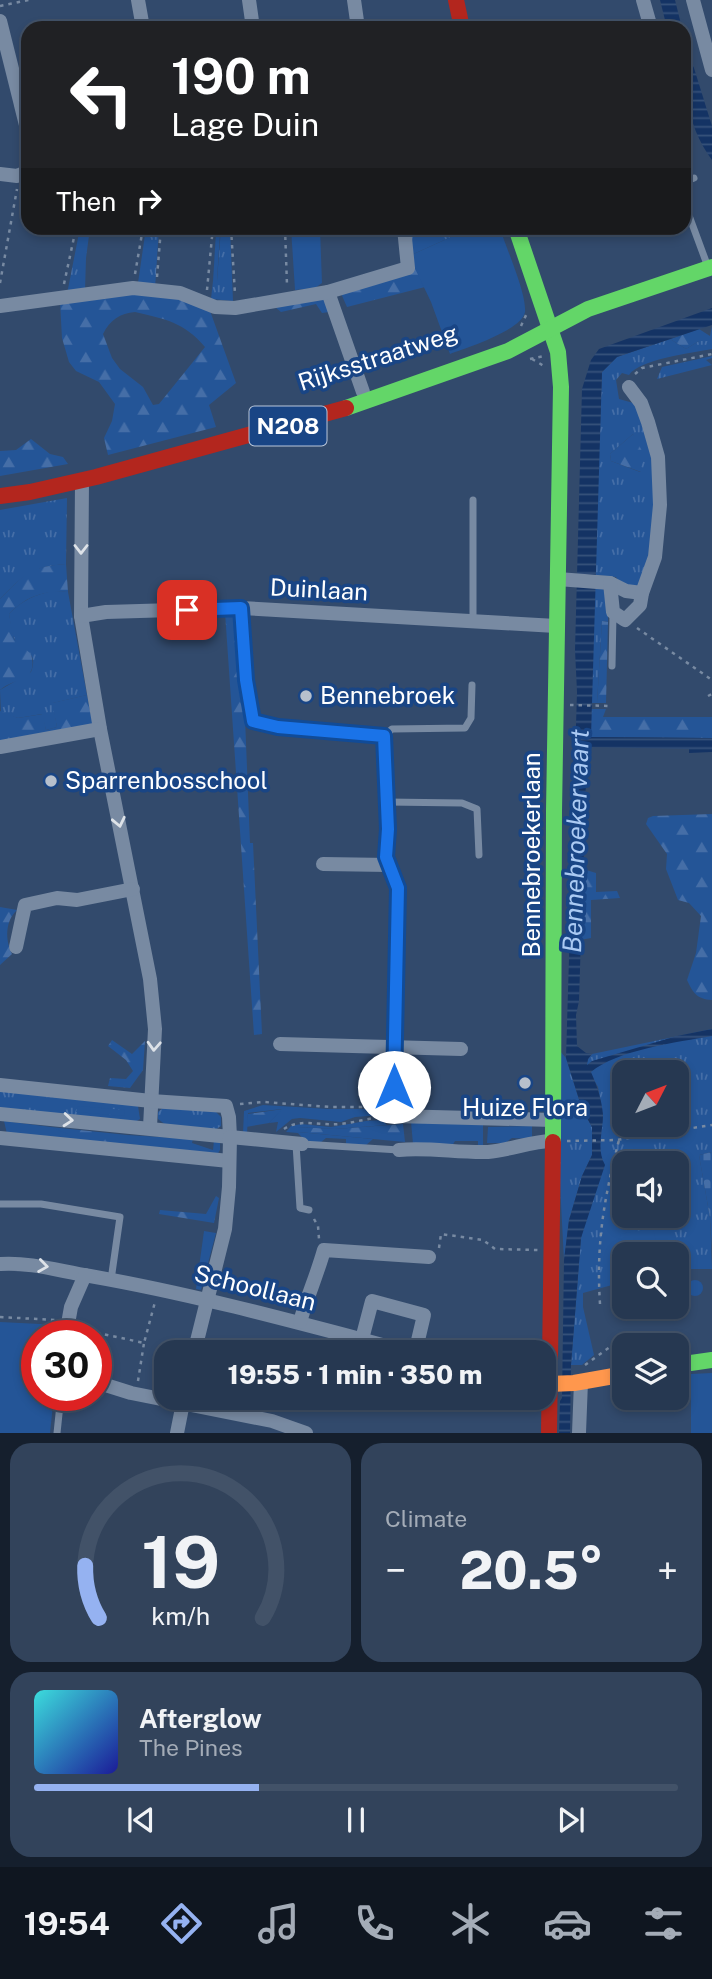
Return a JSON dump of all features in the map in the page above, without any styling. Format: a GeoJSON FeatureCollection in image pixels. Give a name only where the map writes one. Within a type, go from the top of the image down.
{"type":"FeatureCollection","features":[{"type":"Feature","properties":{"kind":"street"},"geometry":{"type":"LineString","coordinates":[[138,0],[142,21]]}},
{"type":"Feature","properties":{"kind":"street"},"geometry":{"type":"LineString","coordinates":[[249,0],[252,21]]}},
{"type":"Feature","properties":{"kind":"street"},"geometry":{"type":"LineString","coordinates":[[354,0],[357,21]]}},
{"type":"Feature","properties":{"kind":"street"},"geometry":{"type":"LineString","coordinates":[[456,0],[460,21]]}},
{"type":"Feature","properties":{"kind":"street"},"geometry":{"type":"LineString","coordinates":[[643,0],[649,21]]}},
{"type":"Feature","properties":{"kind":"street"},"geometry":{"type":"LineString","coordinates":[[693,0],[712,71]]}},
{"type":"Feature","properties":{"kind":"street"},"geometry":{"type":"LineString","coordinates":[[0,21],[21,105]]}},
{"type":"Feature","properties":{"kind":"street"},"geometry":{"type":"LineString","coordinates":[[0,174],[21,173]]}},
{"type":"Feature","properties":{"kind":"street"},"geometry":{"type":"LineString","coordinates":[[0,306],[133,288],[180,293],[215,307],[235,308],[328,292],[408,268],[405,235]]}},
{"type":"Feature","properties":{"kind":"street","name":"Bennebroekerlaan"},"geometry":{"type":"LineString","coordinates":[[518,235],[558,352],[561,387],[556,626],[553,1251],[564,1381],[549,1433]]}},
{"type":"Feature","properties":{"kind":"street","name":"Rijksstraatweg"},"geometry":{"type":"LineString","coordinates":[[0,496],[82,481],[366,402],[508,351],[593,307],[710,268]]}},
{"type":"Feature","properties":{"kind":"street"},"geometry":{"type":"LineString","coordinates":[[328,292],[363,392]]}},
{"type":"Feature","properties":{"kind":"street"},"geometry":{"type":"LineString","coordinates":[[605,582],[619,616],[640,605],[655,557],[660,505],[657,457],[641,403],[629,387]]}},
{"type":"Feature","properties":{"kind":"street"},"geometry":{"type":"LineString","coordinates":[[82,481],[81,616],[100,729],[150,979],[155,1029],[150,1128]]}},
{"type":"Feature","properties":{"kind":"street"},"geometry":{"type":"LineString","coordinates":[[558,579],[605,582],[625,591],[642,593]]}},
{"type":"Feature","properties":{"kind":"street"},"geometry":{"type":"LineString","coordinates":[[241,608],[246,680],[253,721],[278,727],[384,736],[386,857],[398,888],[394,1112],[553,1120]]}},
{"type":"Feature","properties":{"kind":"street","name":"Duinlaan"},"geometry":{"type":"LineString","coordinates":[[81,616],[106,612],[241,608],[556,626]]}},
{"type":"Feature","properties":{"kind":"street"},"geometry":{"type":"LineString","coordinates":[[0,747],[100,729]]}},
{"type":"Feature","properties":{"kind":"street"},"geometry":{"type":"LineString","coordinates":[[323,864],[389,865]]}},
{"type":"Feature","properties":{"kind":"street"},"geometry":{"type":"LineString","coordinates":[[16,947],[25,905],[57,898],[77,900],[133,890]]}},
{"type":"Feature","properties":{"kind":"street"},"geometry":{"type":"LineString","coordinates":[[280,1044],[461,1049]]}},
{"type":"Feature","properties":{"kind":"street"},"geometry":{"type":"LineString","coordinates":[[0,1085],[226,1106],[230,1137],[225,1229],[197,1340]]}},
{"type":"Feature","properties":{"kind":"street"},"geometry":{"type":"LineString","coordinates":[[0,1114],[293,1144]]}},
{"type":"Feature","properties":{"kind":"street"},"geometry":{"type":"LineString","coordinates":[[0,1139],[229,1161]]}},
{"type":"Feature","properties":{"kind":"street"},"geometry":{"type":"LineString","coordinates":[[399,1150],[485,1152],[553,1141]]}},
{"type":"Feature","properties":{"kind":"street"},"geometry":{"type":"LineString","coordinates":[[300,1322],[324,1250],[429,1256]]}},
{"type":"Feature","properties":{"kind":"street","name":"Schoollaan"},"geometry":{"type":"LineString","coordinates":[[0,1264],[18,1263],[59,1268],[300,1322],[366,1340]]}},
{"type":"Feature","properties":{"kind":"street"},"geometry":{"type":"LineString","coordinates":[[72,1320],[71,1307],[85,1275]]}},
{"type":"Feature","properties":{"kind":"street"},"geometry":{"type":"LineString","coordinates":[[362,1339],[372,1301],[424,1315],[417,1340]]}},
{"type":"Feature","properties":{"kind":"street"},"geometry":{"type":"LineString","coordinates":[[689,1363],[712,1360]]}},
{"type":"Feature","properties":{"kind":"street"},"geometry":{"type":"LineString","coordinates":[[579,1433],[564,1381],[612,1375]]}},
{"type":"Feature","properties":{"kind":"street"},"geometry":{"type":"LineString","coordinates":[[112,1387],[154,1397]]}},
{"type":"Feature","properties":{"kind":"street"},"geometry":{"type":"LineString","coordinates":[[177,1433],[182,1410]]}},
{"type":"Feature","properties":{"kind":"street"},"geometry":{"type":"LineString","coordinates":[[224,1410],[272,1421],[304,1433]]}},
{"type":"Feature","properties":{"kind":"lane"},"geometry":{"type":"LineString","coordinates":[[691,220],[710,268]]}},
{"type":"Feature","properties":{"kind":"lane"},"geometry":{"type":"LineString","coordinates":[[473,500],[473,621]]}},
{"type":"Feature","properties":{"kind":"lane"},"geometry":{"type":"LineString","coordinates":[[612,666],[619,616]]}},
{"type":"Feature","properties":{"kind":"lane"},"geometry":{"type":"LineString","coordinates":[[384,736],[392,729],[465,728],[471,718],[472,685]]}},
{"type":"Feature","properties":{"kind":"lane"},"geometry":{"type":"LineString","coordinates":[[387,802],[462,803],[477,809],[480,855]]}},
{"type":"Feature","properties":{"kind":"lane"},"geometry":{"type":"LineString","coordinates":[[309,1210],[300,1208],[293,1144],[399,1150]]}},
{"type":"Feature","properties":{"kind":"lane"},"geometry":{"type":"LineString","coordinates":[[0,1203],[41,1205],[120,1217],[111,1280]]}},
{"type":"Feature","properties":{"kind":"lane"},"geometry":{"type":"LineString","coordinates":[[57,1433],[59,1411]]}},
{"type":"Feature","properties":{"kind":"path"},"geometry":{"type":"LineString","coordinates":[[0,6],[29,0]]}},
{"type":"Feature","properties":{"kind":"path"},"geometry":{"type":"LineString","coordinates":[[0,283],[21,177]]}},
{"type":"Feature","properties":{"kind":"path"},"geometry":{"type":"LineString","coordinates":[[62,297],[75,235]]}},
{"type":"Feature","properties":{"kind":"path"},"geometry":{"type":"LineString","coordinates":[[133,288],[142,235]]}},
{"type":"Feature","properties":{"kind":"path"},"geometry":{"type":"LineString","coordinates":[[156,289],[160,235]]}},
{"type":"Feature","properties":{"kind":"path"},"geometry":{"type":"LineString","coordinates":[[206,304],[212,235]]}},
{"type":"Feature","properties":{"kind":"path"},"geometry":{"type":"LineString","coordinates":[[231,235],[235,308]]}},
{"type":"Feature","properties":{"kind":"path"},"geometry":{"type":"LineString","coordinates":[[285,235],[288,298]]}},
{"type":"Feature","properties":{"kind":"path"},"geometry":{"type":"LineString","coordinates":[[520,328],[528,311],[541,306]]}},
{"type":"Feature","properties":{"kind":"path"},"geometry":{"type":"LineString","coordinates":[[629,387],[633,376],[642,368],[712,354]]}},
{"type":"Feature","properties":{"kind":"path"},"geometry":{"type":"LineString","coordinates":[[619,616],[712,680]]}},
{"type":"Feature","properties":{"kind":"path"},"geometry":{"type":"LineString","coordinates":[[571,705],[612,706]]}},
{"type":"Feature","properties":{"kind":"path"},"geometry":{"type":"LineString","coordinates":[[226,1106],[264,1102],[394,1112]]}},
{"type":"Feature","properties":{"kind":"path"},"geometry":{"type":"LineString","coordinates":[[293,1144],[284,1129],[290,1125],[343,1124],[394,1112]]}},
{"type":"Feature","properties":{"kind":"path"},"geometry":{"type":"LineString","coordinates":[[584,1142],[712,1125]]}},
{"type":"Feature","properties":{"kind":"path"},"geometry":{"type":"LineString","coordinates":[[600,1304],[598,1269],[601,1219],[619,1139]]}},
{"type":"Feature","properties":{"kind":"path"},"geometry":{"type":"LineString","coordinates":[[309,1210],[318,1226],[318,1236],[324,1250]]}},
{"type":"Feature","properties":{"kind":"path"},"geometry":{"type":"LineString","coordinates":[[429,1256],[438,1252],[441,1234],[484,1240],[495,1249],[553,1251]]}},
{"type":"Feature","properties":{"kind":"path"},"geometry":{"type":"LineString","coordinates":[[134,1394],[159,1289]]}},
{"type":"Feature","properties":{"kind":"path"},"geometry":{"type":"LineString","coordinates":[[0,1317],[57,1320]]}},
{"type":"Feature","properties":{"kind":"path"},"geometry":{"type":"LineString","coordinates":[[112,1338],[144,1343]]}},
{"type":"Feature","properties":{"kind":"path"},"geometry":{"type":"LineString","coordinates":[[564,1381],[610,1347]]}},
{"type":"Feature","properties":{"kind":"green space"},"geometry":{"type":"Polygon","coordinates":[[[79,235],[89,235],[85,290],[67,294],[79,235]]]}},
{"type":"Feature","properties":{"kind":"green space"},"geometry":{"type":"Polygon","coordinates":[[[145,235],[159,235],[155,288],[138,283],[145,235]]]}},
{"type":"Feature","properties":{"kind":"green space"},"geometry":{"type":"Polygon","coordinates":[[[216,235],[220,235],[217,281],[213,281],[216,235]]]}},
{"type":"Feature","properties":{"kind":"green space"},"geometry":{"type":"Polygon","coordinates":[[[220,235],[230,235],[233,301],[211,299],[213,281],[217,281],[220,235]]]}},
{"type":"Feature","properties":{"kind":"green space"},"geometry":{"type":"Polygon","coordinates":[[[291,235],[320,235],[322,283],[315,288],[295,290],[291,235]]]}},
{"type":"Feature","properties":{"kind":"green space"},"geometry":{"type":"Polygon","coordinates":[[[408,235],[456,235],[409,256],[408,235]]]}},
{"type":"Feature","properties":{"kind":"green space"},"geometry":{"type":"Polygon","coordinates":[[[456,235],[503,235],[525,304],[522,319],[504,332],[450,354],[431,302],[409,256],[456,235]]]}},
{"type":"Feature","properties":{"kind":"green space"},"geometry":{"type":"Polygon","coordinates":[[[414,265],[425,287],[347,307],[340,291],[414,265]]]}},
{"type":"Feature","properties":{"kind":"green space"},"geometry":{"type":"Polygon","coordinates":[[[125,292],[163,294],[209,308],[236,383],[209,405],[216,427],[108,455],[104,438],[112,421],[115,404],[99,382],[76,371],[69,362],[62,338],[60,302],[125,292]],[[135,312],[112,321],[103,334],[112,358],[120,369],[143,387],[153,405],[159,404],[205,347],[182,327],[135,312]]]}},
{"type":"Feature","properties":{"kind":"green space"},"geometry":{"type":"Polygon","coordinates":[[[324,298],[329,312],[322,313],[316,304],[281,312],[275,307],[324,298]]]}},
{"type":"Feature","properties":{"kind":"green space"},"geometry":{"type":"Polygon","coordinates":[[[712,326],[712,341],[699,341],[686,349],[670,339],[699,329],[710,336],[712,326]]]}},
{"type":"Feature","properties":{"kind":"green space"},"geometry":{"type":"Polygon","coordinates":[[[670,339],[686,349],[699,341],[712,341],[712,349],[655,361],[635,369],[629,375],[622,373],[616,380],[619,399],[637,404],[653,463],[655,494],[648,562],[638,587],[620,584],[616,577],[594,575],[602,372],[617,357],[670,339]],[[633,434],[610,454],[611,461],[641,472],[633,434]]]}},
{"type":"Feature","properties":{"kind":"green space"},"geometry":{"type":"Polygon","coordinates":[[[712,356],[706,360],[712,365],[657,379],[662,367],[712,356]]]}},
{"type":"Feature","properties":{"kind":"green space"},"geometry":{"type":"Polygon","coordinates":[[[633,434],[642,451],[641,472],[611,461],[610,454],[633,434]]]}},
{"type":"Feature","properties":{"kind":"green space"},"geometry":{"type":"Polygon","coordinates":[[[31,439],[50,454],[63,457],[68,464],[0,476],[0,451],[16,450],[31,439]]]}},
{"type":"Feature","properties":{"kind":"green space"},"geometry":{"type":"Polygon","coordinates":[[[67,498],[66,564],[36,570],[15,584],[0,599],[0,510],[67,498]]]}},
{"type":"Feature","properties":{"kind":"green space"},"geometry":{"type":"Polygon","coordinates":[[[66,564],[68,592],[51,592],[36,596],[9,614],[14,639],[31,654],[33,663],[29,674],[0,690],[0,599],[28,573],[43,567],[66,564]]]}},
{"type":"Feature","properties":{"kind":"green space"},"geometry":{"type":"Polygon","coordinates":[[[594,588],[603,589],[607,597],[608,622],[602,621],[597,703],[591,703],[594,588]]]}},
{"type":"Feature","properties":{"kind":"green space"},"geometry":{"type":"Polygon","coordinates":[[[53,591],[68,592],[87,695],[53,703],[57,727],[46,730],[42,714],[18,718],[1,713],[0,690],[31,672],[33,665],[31,655],[14,638],[9,614],[29,599],[53,591]]]}},
{"type":"Feature","properties":{"kind":"green space"},"geometry":{"type":"Polygon","coordinates":[[[225,612],[236,613],[245,718],[262,1034],[254,1035],[225,612]]]}},
{"type":"Feature","properties":{"kind":"green space"},"geometry":{"type":"Polygon","coordinates":[[[602,621],[608,622],[606,703],[597,703],[602,621]]]}},
{"type":"Feature","properties":{"kind":"green space"},"geometry":{"type":"Polygon","coordinates":[[[87,695],[93,725],[0,743],[0,711],[18,718],[43,714],[46,730],[57,727],[52,703],[87,695]]]}},
{"type":"Feature","properties":{"kind":"green space"},"geometry":{"type":"Polygon","coordinates":[[[591,709],[606,709],[603,717],[712,717],[712,738],[591,737],[591,709]]]}},
{"type":"Feature","properties":{"kind":"green space"},"geometry":{"type":"Polygon","coordinates":[[[712,814],[712,1000],[696,994],[687,980],[696,953],[701,916],[689,903],[678,900],[666,869],[667,854],[646,824],[648,818],[653,816],[712,814]]]}},
{"type":"Feature","properties":{"kind":"green space"},"geometry":{"type":"Polygon","coordinates":[[[583,869],[596,873],[596,892],[617,891],[620,898],[591,900],[591,938],[580,940],[583,869]]]}},
{"type":"Feature","properties":{"kind":"green space"},"geometry":{"type":"Polygon","coordinates":[[[0,907],[17,910],[7,931],[12,954],[0,965],[0,907]]]}},
{"type":"Feature","properties":{"kind":"green space"},"geometry":{"type":"Polygon","coordinates":[[[712,1029],[712,1152],[699,1155],[710,1218],[712,1269],[689,1269],[689,1242],[612,1242],[612,1285],[583,1293],[583,1307],[594,1355],[582,1365],[571,1365],[581,1238],[600,1156],[603,1117],[598,1087],[586,1066],[592,1054],[712,1029]]]}},
{"type":"Feature","properties":{"kind":"green space"},"geometry":{"type":"Polygon","coordinates":[[[112,1040],[132,1054],[145,1041],[143,1070],[130,1088],[108,1086],[110,1078],[126,1079],[133,1071],[126,1060],[108,1046],[112,1040]]]}},
{"type":"Feature","properties":{"kind":"green space"},"geometry":{"type":"Polygon","coordinates":[[[560,1051],[566,1058],[582,1109],[592,1127],[592,1155],[582,1176],[569,1220],[564,1260],[558,1145],[560,1051]]]}},
{"type":"Feature","properties":{"kind":"green space"},"geometry":{"type":"Polygon","coordinates":[[[0,1091],[138,1106],[140,1119],[135,1122],[0,1109],[0,1091]]]}},
{"type":"Feature","properties":{"kind":"green space"},"geometry":{"type":"Polygon","coordinates":[[[263,1105],[382,1109],[383,1115],[355,1117],[341,1122],[292,1119],[276,1132],[278,1122],[269,1123],[282,1109],[248,1113],[247,1135],[243,1133],[244,1111],[263,1105]]]}},
{"type":"Feature","properties":{"kind":"green space"},"geometry":{"type":"Polygon","coordinates":[[[78,1106],[125,1110],[124,1116],[76,1112],[78,1106]]]}},
{"type":"Feature","properties":{"kind":"green space"},"geometry":{"type":"Polygon","coordinates":[[[164,1107],[215,1111],[221,1117],[221,1126],[215,1130],[166,1125],[158,1119],[158,1112],[164,1107]]]}},
{"type":"Feature","properties":{"kind":"green space"},"geometry":{"type":"Polygon","coordinates":[[[283,1109],[269,1123],[246,1127],[248,1114],[283,1109]]]}},
{"type":"Feature","properties":{"kind":"green space"},"geometry":{"type":"Polygon","coordinates":[[[382,1120],[387,1125],[335,1129],[298,1127],[298,1132],[373,1139],[365,1146],[346,1145],[346,1139],[326,1138],[320,1143],[306,1142],[298,1133],[286,1132],[291,1126],[301,1124],[331,1127],[382,1120]]]}},
{"type":"Feature","properties":{"kind":"green space"},"geometry":{"type":"Polygon","coordinates":[[[4,1121],[51,1127],[68,1134],[62,1139],[7,1134],[4,1121]]]}},
{"type":"Feature","properties":{"kind":"green space"},"geometry":{"type":"Polygon","coordinates":[[[411,1122],[483,1125],[483,1146],[478,1146],[478,1141],[455,1141],[452,1146],[413,1144],[411,1122]]]}},
{"type":"Feature","properties":{"kind":"green space"},"geometry":{"type":"Polygon","coordinates":[[[403,1124],[405,1142],[298,1132],[298,1127],[335,1129],[403,1124]]]}},
{"type":"Feature","properties":{"kind":"green space"},"geometry":{"type":"Polygon","coordinates":[[[532,1126],[532,1139],[512,1138],[505,1143],[487,1143],[488,1127],[532,1126]]]}},
{"type":"Feature","properties":{"kind":"green space"},"geometry":{"type":"Polygon","coordinates":[[[51,1127],[127,1135],[127,1144],[62,1139],[51,1127]]]}},
{"type":"Feature","properties":{"kind":"green space"},"geometry":{"type":"Polygon","coordinates":[[[127,1135],[193,1139],[192,1143],[213,1150],[214,1140],[220,1142],[220,1150],[217,1155],[127,1144],[127,1135]]]}},
{"type":"Feature","properties":{"kind":"green space"},"geometry":{"type":"Polygon","coordinates":[[[712,1152],[712,1251],[710,1218],[699,1155],[712,1152]]]}},
{"type":"Feature","properties":{"kind":"green space"},"geometry":{"type":"Polygon","coordinates":[[[216,1196],[219,1198],[214,1223],[159,1214],[160,1210],[206,1214],[216,1196]]]}},
{"type":"Feature","properties":{"kind":"green space"},"geometry":{"type":"Polygon","coordinates":[[[653,1228],[656,1242],[622,1242],[620,1234],[653,1228]]]}},
{"type":"Feature","properties":{"kind":"green space"},"geometry":{"type":"Polygon","coordinates":[[[204,1231],[216,1233],[201,1290],[196,1289],[204,1231]]]}},
{"type":"Feature","properties":{"kind":"green space"},"geometry":{"type":"Polygon","coordinates":[[[695,1280],[702,1285],[701,1294],[689,1294],[689,1282],[695,1280]]]}},
{"type":"Feature","properties":{"kind":"green space"},"geometry":{"type":"Polygon","coordinates":[[[0,1322],[21,1323],[21,1411],[52,1411],[50,1433],[0,1433],[0,1322]]]}},
{"type":"Feature","properties":{"kind":"green space"},"geometry":{"type":"Polygon","coordinates":[[[712,1373],[712,1433],[691,1433],[691,1374],[712,1373]]]}},
{"type":"Feature","properties":{"kind":"water"},"geometry":{"type":"Polygon","coordinates":[[[660,0],[675,0],[680,21],[665,21],[660,0]]]}},
{"type":"Feature","properties":{"kind":"water"},"geometry":{"type":"Polygon","coordinates":[[[691,58],[712,126],[712,160],[691,116],[691,58]]]}},
{"type":"Feature","properties":{"kind":"water","name":"Bennebroekervaart"},"geometry":{"type":"Polygon","coordinates":[[[712,308],[712,325],[617,357],[602,372],[591,737],[712,738],[712,752],[587,747],[577,1046],[592,1054],[587,1065],[592,1061],[677,1036],[712,1029],[712,1036],[632,1053],[602,1064],[591,1072],[602,1109],[600,1146],[605,1165],[581,1238],[571,1365],[570,1433],[559,1433],[564,1260],[569,1220],[582,1176],[592,1155],[592,1127],[582,1109],[566,1058],[577,692],[575,650],[582,389],[591,360],[599,349],[712,308]]]}},
{"type":"Feature","properties":{"kind":"traffic: fast"},"geometry":{"type":"LineString","coordinates":[[518,235],[558,352],[561,387],[554,811],[553,1142]]}},
{"type":"Feature","properties":{"kind":"traffic: fast"},"geometry":{"type":"LineString","coordinates":[[346,408],[508,351],[588,309],[712,267]]}},
{"type":"Feature","properties":{"kind":"traffic: fast"},"geometry":{"type":"LineString","coordinates":[[689,1363],[712,1360]]}},
{"type":"Feature","properties":{"kind":"traffic: slow"},"geometry":{"type":"LineString","coordinates":[[556,1384],[612,1376]]}},
{"type":"Feature","properties":{"kind":"traffic: jam"},"geometry":{"type":"LineString","coordinates":[[456,0],[460,21]]}},
{"type":"Feature","properties":{"kind":"traffic: jam"},"geometry":{"type":"LineString","coordinates":[[0,496],[96,477],[346,408]]}},
{"type":"Feature","properties":{"kind":"traffic: jam"},"geometry":{"type":"LineString","coordinates":[[549,1433],[553,1142]]}},
{"type":"Feature","properties":{"kind":"place","name":"Bennebroek"},"geometry":{"type":"Point","coordinates":[306,696]}},
{"type":"Feature","properties":{"kind":"place","name":"Sparrenbosschool"},"geometry":{"type":"Point","coordinates":[51,781]}},
{"type":"Feature","properties":{"kind":"place","name":"Huize Flora"},"geometry":{"type":"Point","coordinates":[525,1083]}},
{"type":"Feature","properties":{"kind":"route"},"geometry":{"type":"LineString","coordinates":[[187,610],[241,608],[246,680],[253,721],[278,727],[384,736],[388,829],[386,857],[398,888],[394,1087]]}}]}
